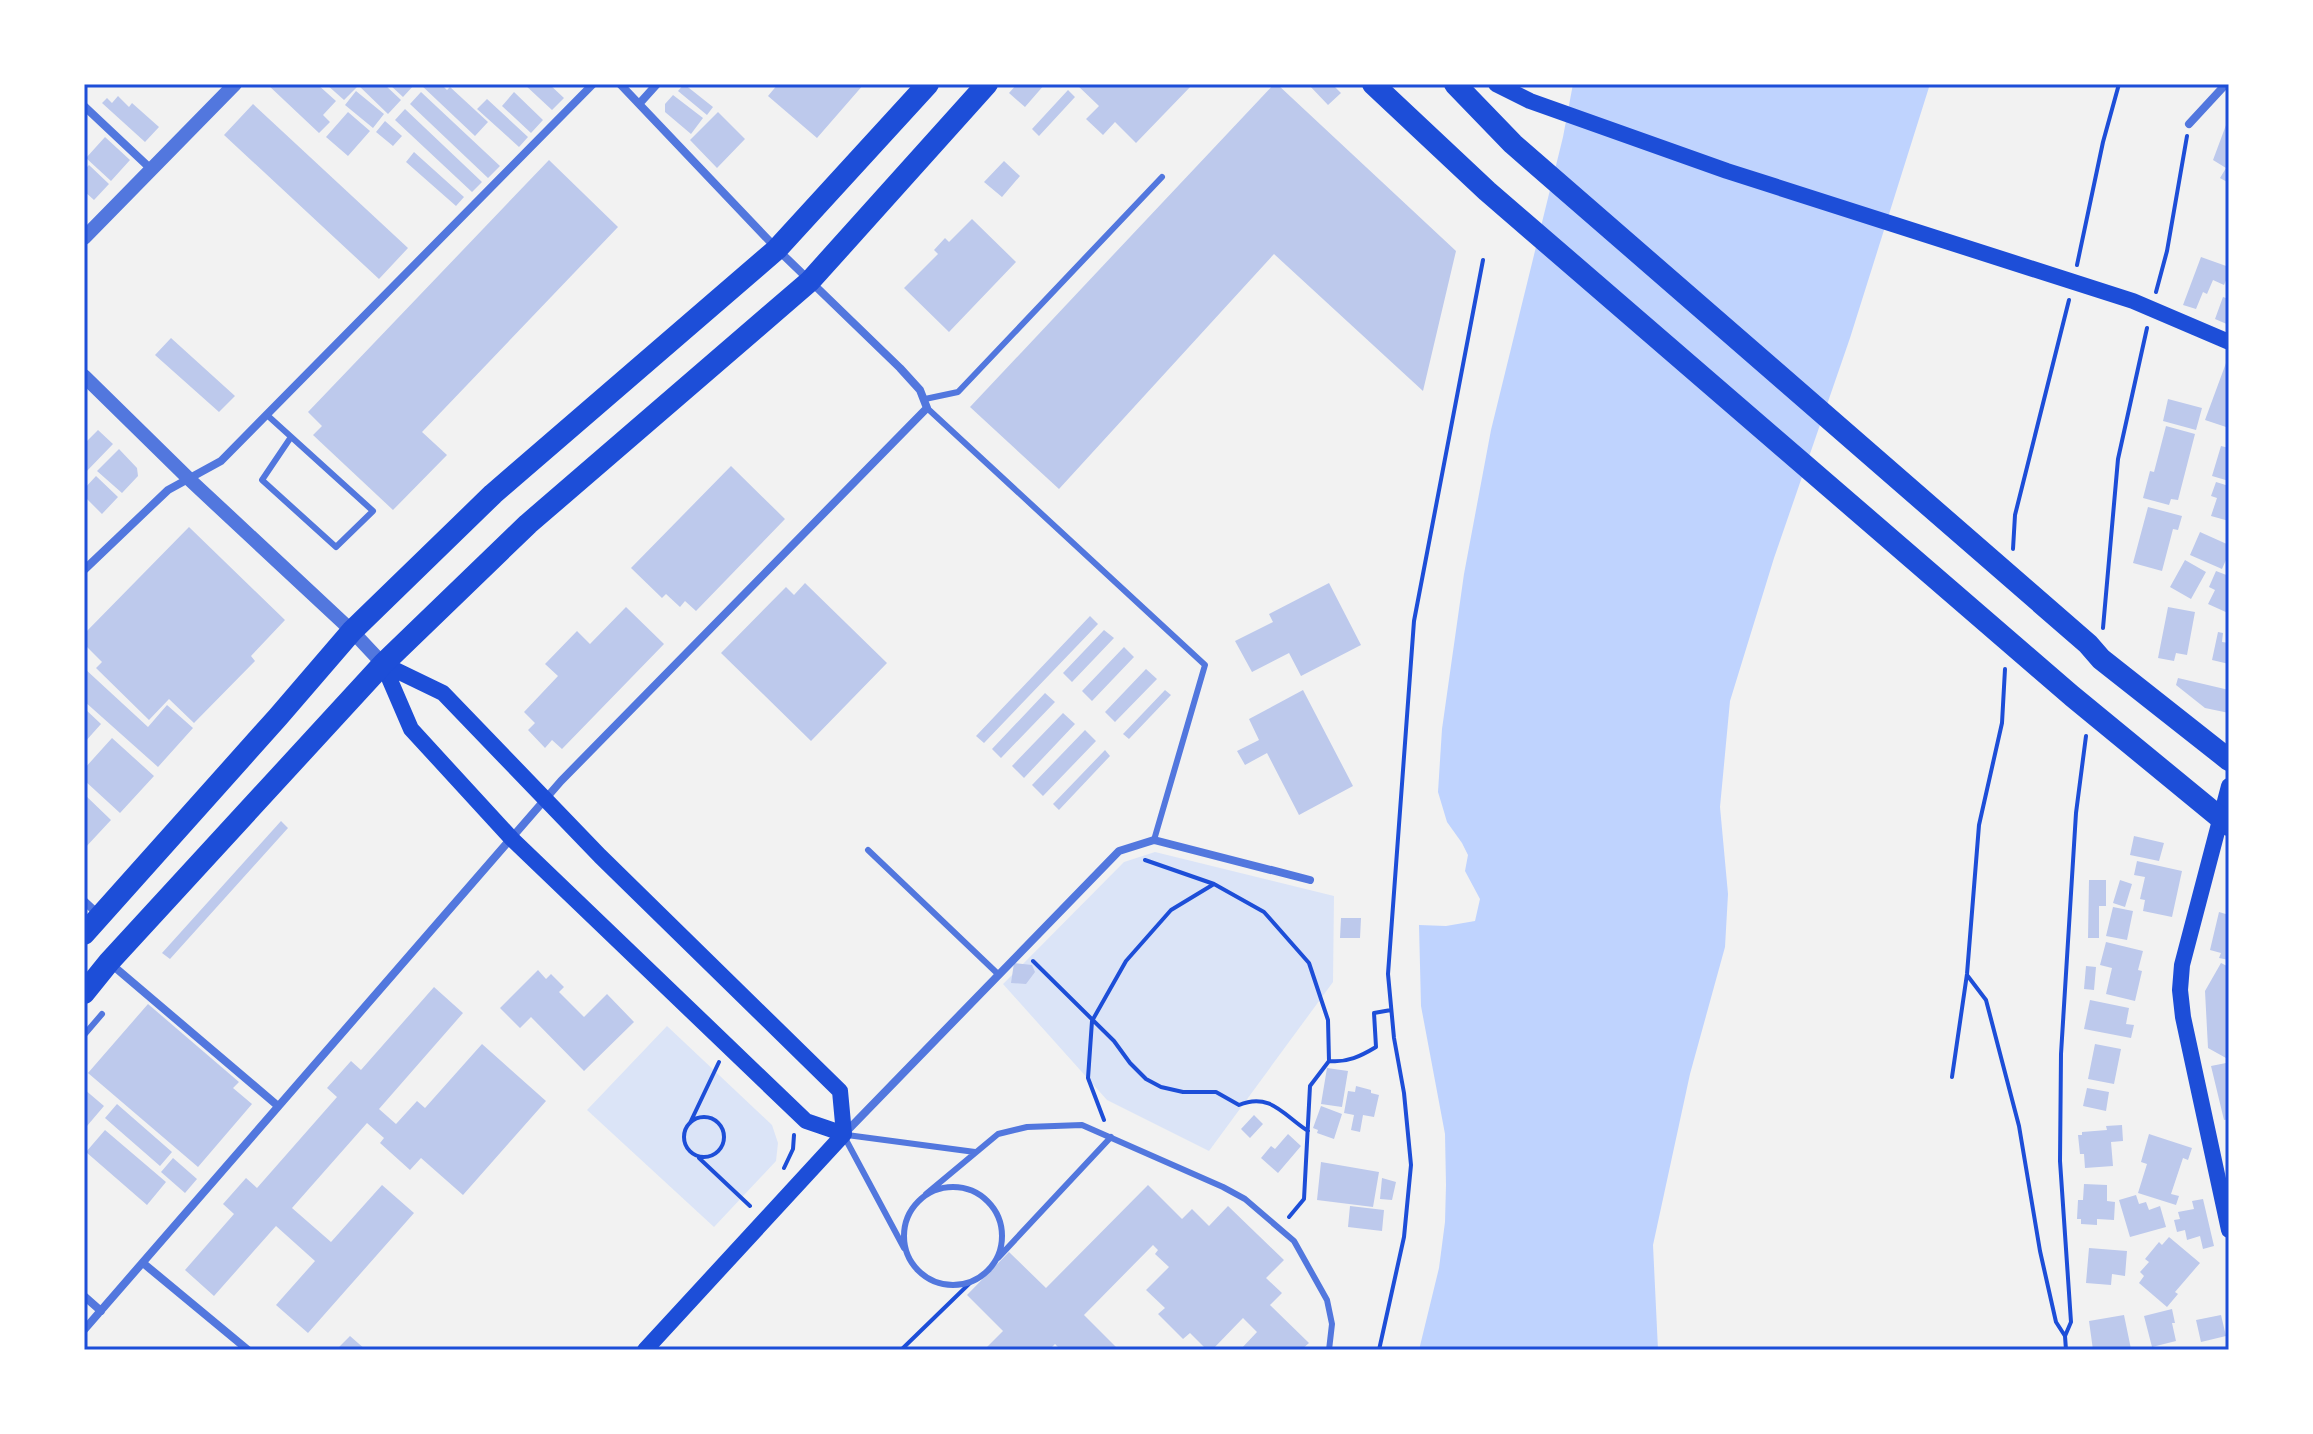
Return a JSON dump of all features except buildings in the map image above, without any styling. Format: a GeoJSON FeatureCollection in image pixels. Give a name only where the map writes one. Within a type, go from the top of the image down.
{"type":"FeatureCollection","features":[{"type":"Feature","properties":{"kind":"highway"},"geometry":{"type":"LineString","coordinates":[[84,934],[92,909],[278,717],[352,631],[493,494],[777,249],[928,84]]}},
{"type":"Feature","properties":{"kind":"highway"},"geometry":{"type":"LineString","coordinates":[[84,993],[383,664],[528,524],[810,281],[987,84]]}},
{"type":"Feature","properties":{"kind":"highway"},"geometry":{"type":"LineString","coordinates":[[1373,84],[1487,191],[2080,703],[2229,825]]}},
{"type":"Feature","properties":{"kind":"highway"},"geometry":{"type":"LineString","coordinates":[[1455,84],[1513,144],[2095,651],[2229,760]]}},
{"type":"Feature","properties":{"kind":"main road"},"geometry":{"type":"LineString","coordinates":[[1496,84],[1727,171],[2133,301],[2229,342]]}},
{"type":"Feature","properties":{"kind":"main road"},"geometry":{"type":"LineString","coordinates":[[383,664],[443,693],[545,799],[840,1091],[844,1134],[645,1350]]}},
{"type":"Feature","properties":{"kind":"main road"},"geometry":{"type":"LineString","coordinates":[[383,664],[411,729],[512,839],[806,1121],[844,1134]]}},
{"type":"Feature","properties":{"kind":"main road"},"geometry":{"type":"LineString","coordinates":[[2229,786],[2182,965],[2180,990],[2196,1086],[2229,1230]]}},
{"type":"Feature","properties":{"kind":"street"},"geometry":{"type":"LineString","coordinates":[[84,238],[235,84]]}},
{"type":"Feature","properties":{"kind":"street"},"geometry":{"type":"LineString","coordinates":[[84,570],[168,490],[221,461],[593,84]]}},
{"type":"Feature","properties":{"kind":"street"},"geometry":{"type":"LineString","coordinates":[[84,1330],[545,799],[926,403],[920,390],[900,368],[777,249],[620,84]]}},
{"type":"Feature","properties":{"kind":"street"},"geometry":{"type":"LineString","coordinates":[[639,104],[657,84]]}},
{"type":"Feature","properties":{"kind":"street"},"geometry":{"type":"LineString","coordinates":[[2189,124],[2226,84]]}},
{"type":"Feature","properties":{"kind":"street"},"geometry":{"type":"LineString","coordinates":[[84,106],[152,170]]}},
{"type":"Feature","properties":{"kind":"street"},"geometry":{"type":"LineString","coordinates":[[84,376],[383,664]]}},
{"type":"Feature","properties":{"kind":"street"},"geometry":{"type":"LineString","coordinates":[[844,1134],[1119,851],[1154,840],[1310,880]]}},
{"type":"Feature","properties":{"kind":"street"},"geometry":{"type":"LineString","coordinates":[[109,962],[278,1106]]}},
{"type":"Feature","properties":{"kind":"street"},"geometry":{"type":"LineString","coordinates":[[143,1263],[248,1350]]}},
{"type":"Feature","properties":{"kind":"street"},"geometry":{"type":"LineString","coordinates":[[84,1296],[101,1311]]}},
{"type":"Feature","properties":{"kind":"lane"},"geometry":{"type":"LineString","coordinates":[[1154,840],[1205,665],[926,403],[958,392],[1162,177]]}},
{"type":"Feature","properties":{"kind":"lane"},"geometry":{"type":"LineString","coordinates":[[267,415],[373,511],[336,547],[262,480],[291,437]]}},
{"type":"Feature","properties":{"kind":"lane"},"geometry":{"type":"LineString","coordinates":[[868,850],[999,975]]}},
{"type":"Feature","properties":{"kind":"lane"},"geometry":{"type":"LineString","coordinates":[[84,1035],[102,1014]]}},
{"type":"Feature","properties":{"kind":"lane"},"geometry":{"type":"LineString","coordinates":[[906,1252],[903,1236],[906,1220],[914,1205],[998,1134],[1027,1127],[1082,1125],[1245,1199],[1294,1241],[1327,1300],[1332,1324],[1329,1350]]}},
{"type":"Feature","properties":{"kind":"lane"},"geometry":{"type":"LineString","coordinates":[[844,1134],[975,1152]]}},
{"type":"Feature","properties":{"kind":"lane"},"geometry":{"type":"LineString","coordinates":[[844,1134],[913,1266],[925,1277],[940,1284],[956,1285],[971,1282],[985,1273],[1111,1137]]}},
{"type":"Feature","properties":{"kind":"lane"},"geometry":{"type":"LineString","coordinates":[[926,1194],[941,1187],[958,1186],[974,1190],[987,1200],[997,1213],[1002,1229],[1002,1246],[996,1261]]}},
{"type":"Feature","properties":{"kind":"path"},"geometry":{"type":"LineString","coordinates":[[2095,651],[2118,459],[2167,251],[2189,124]]}},
{"type":"Feature","properties":{"kind":"path"},"geometry":{"type":"LineString","coordinates":[[1379,1350],[1404,1237],[1411,1165],[1388,974],[1414,621],[1483,260]]}},
{"type":"Feature","properties":{"kind":"path"},"geometry":{"type":"LineString","coordinates":[[2066,1350],[2065,1336],[2071,1322],[2060,1161],[2061,1054],[2080,703]]}},
{"type":"Feature","properties":{"kind":"path"},"geometry":{"type":"LineString","coordinates":[[1119,851],[1214,884],[1264,912],[1309,963],[1328,1020],[1329,1061],[1310,1086],[1304,1199],[1293,1213]]}},
{"type":"Feature","properties":{"kind":"path"},"geometry":{"type":"LineString","coordinates":[[1111,1137],[1088,1078],[1092,1021],[1126,961],[1162,920],[1171,910],[1214,884]]}},
{"type":"Feature","properties":{"kind":"path"},"geometry":{"type":"LineString","coordinates":[[1023,951],[1114,1041],[1146,1079],[1161,1087],[1183,1092],[1216,1092],[1239,1105],[1250,1100],[1267,1102],[1287,1112],[1294,1122],[1308,1131]]}},
{"type":"Feature","properties":{"kind":"path"},"geometry":{"type":"LineString","coordinates":[[1967,974],[1986,1000],[2019,1126],[2040,1251],[2056,1322],[2065,1336]]}},
{"type":"Feature","properties":{"kind":"path"},"geometry":{"type":"LineString","coordinates":[[1329,1061],[1339,1062],[1361,1056],[1376,1047],[1374,1013],[1391,1010]]}},
{"type":"Feature","properties":{"kind":"path"},"geometry":{"type":"LineString","coordinates":[[720,1060],[684,1135],[684,1142],[687,1149],[750,1206]]}},
{"type":"Feature","properties":{"kind":"path"},"geometry":{"type":"LineString","coordinates":[[690,1123],[695,1119],[709,1118],[722,1131],[723,1143],[716,1153],[697,1156]]}},
{"type":"Feature","properties":{"kind":"path"},"geometry":{"type":"LineString","coordinates":[[901,1350],[971,1282]]}},
{"type":"Feature","properties":{"kind":"shaded area"},"geometry":{"type":"Polygon","coordinates":[[[1155,852],[1334,896],[1333,982],[1209,1151],[1107,1100],[1003,984],[1124,862],[1155,852]]]}},
{"type":"Feature","properties":{"kind":"shaded area"},"geometry":{"type":"Polygon","coordinates":[[[667,1026],[772,1125],[778,1143],[776,1161],[714,1227],[587,1110],[667,1026]]]}},
{"type":"Feature","properties":{"kind":"water"},"geometry":{"type":"Polygon","coordinates":[[[1573,84],[1930,84],[1730,701],[1720,807],[1728,894],[1725,947],[1690,1074],[1653,1245],[1658,1350],[1419,1350],[1439,1268],[1446,1185],[1445,1134],[1421,1006],[1419,925],[1446,926],[1475,921],[1480,899],[1465,871],[1468,855],[1447,822],[1438,792],[1442,729],[1464,574],[1491,430],[1563,137],[1573,84]]]}}]}
